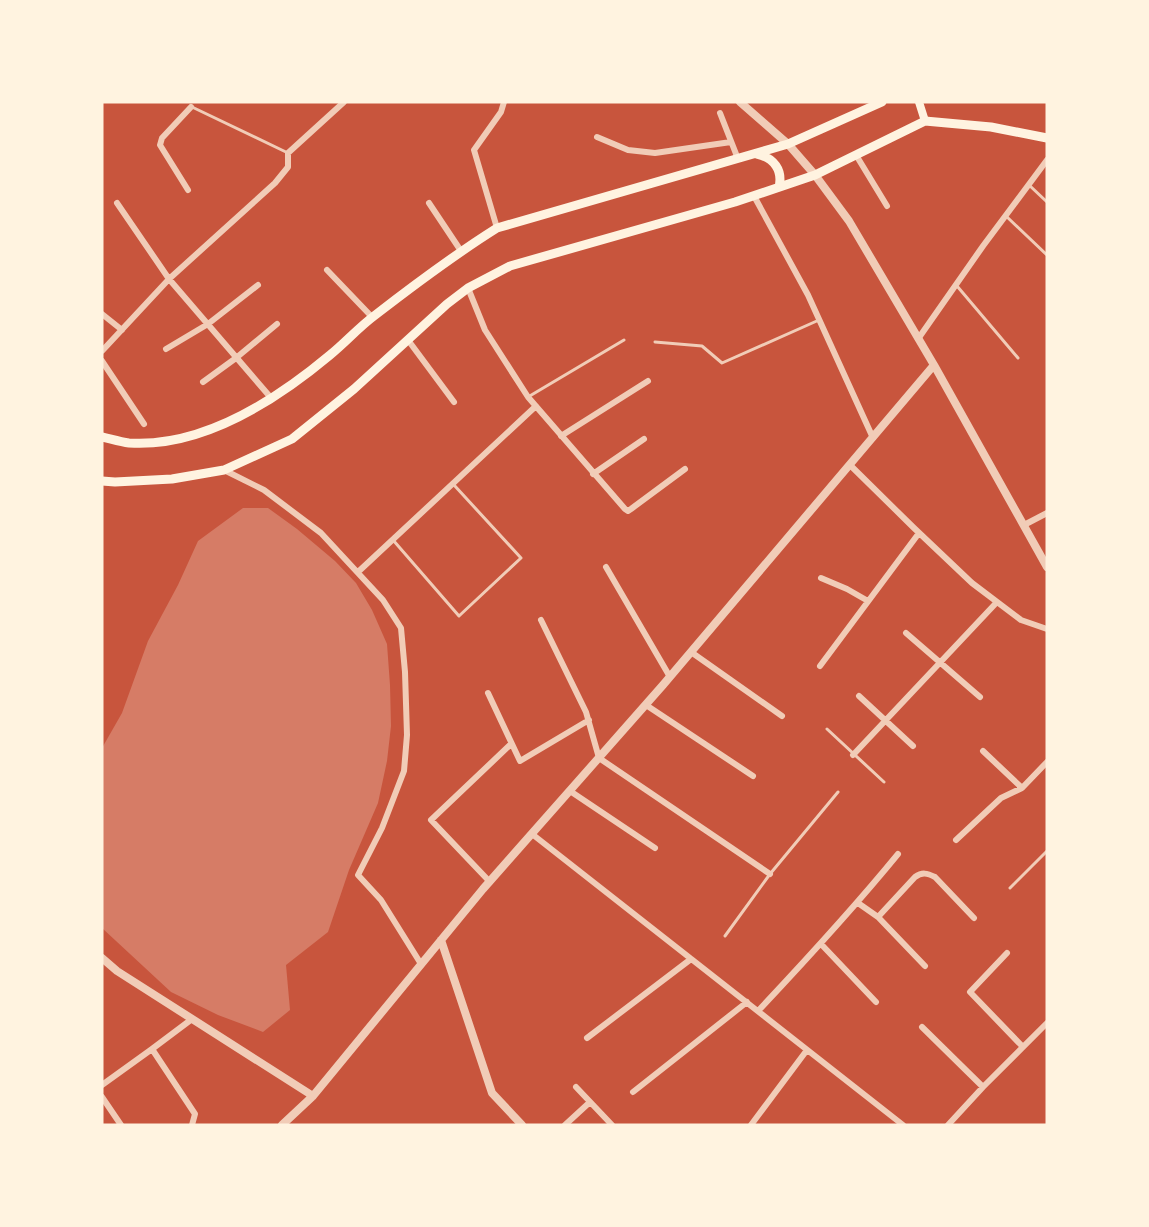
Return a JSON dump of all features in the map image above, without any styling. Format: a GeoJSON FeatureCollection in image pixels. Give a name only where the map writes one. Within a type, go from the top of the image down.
{"type":"FeatureCollection","features":[{"type":"Feature","properties":{"kind":"main road"},"geometry":{"type":"LineString","coordinates":[[102,437],[129,442],[164,442],[200,434],[252,411],[330,356],[372,317],[460,251],[497,228],[788,144],[882,102]]}},
{"type":"Feature","properties":{"kind":"main road"},"geometry":{"type":"LineString","coordinates":[[919,102],[925,121]]}},
{"type":"Feature","properties":{"kind":"main road"},"geometry":{"type":"LineString","coordinates":[[102,480],[115,482],[172,479],[224,470],[292,439],[354,389],[447,304],[468,288],[510,266],[754,196],[815,175],[925,121],[991,127],[1047,138]]}},
{"type":"Feature","properties":{"kind":"main road"},"geometry":{"type":"LineString","coordinates":[[756,154],[769,158],[774,163],[781,179],[779,187]]}},
{"type":"Feature","properties":{"kind":"street"},"geometry":{"type":"LineString","coordinates":[[102,351],[169,279],[275,183],[288,166],[288,153],[344,102]]}},
{"type":"Feature","properties":{"kind":"street"},"geometry":{"type":"LineString","coordinates":[[497,228],[474,150],[501,112],[504,102]]}},
{"type":"Feature","properties":{"kind":"street"},"geometry":{"type":"LineString","coordinates":[[740,102],[788,144],[815,175],[849,221],[934,365],[1047,567]]}},
{"type":"Feature","properties":{"kind":"street"},"geometry":{"type":"LineString","coordinates":[[188,190],[160,142],[191,106]]}},
{"type":"Feature","properties":{"kind":"street"},"geometry":{"type":"LineString","coordinates":[[720,113],[738,159]]}},
{"type":"Feature","properties":{"kind":"street"},"geometry":{"type":"LineString","coordinates":[[597,137],[628,150],[655,153],[731,142]]}},
{"type":"Feature","properties":{"kind":"street"},"geometry":{"type":"LineString","coordinates":[[856,155],[887,206]]}},
{"type":"Feature","properties":{"kind":"street"},"geometry":{"type":"LineString","coordinates":[[918,339],[1047,160]]}},
{"type":"Feature","properties":{"kind":"street"},"geometry":{"type":"LineString","coordinates":[[754,196],[808,295],[873,438]]}},
{"type":"Feature","properties":{"kind":"street"},"geometry":{"type":"LineString","coordinates":[[117,203],[169,279],[272,399]]}},
{"type":"Feature","properties":{"kind":"street"},"geometry":{"type":"LineString","coordinates":[[429,203],[460,251]]}},
{"type":"Feature","properties":{"kind":"street"},"geometry":{"type":"LineString","coordinates":[[327,270],[372,317]]}},
{"type":"Feature","properties":{"kind":"street"},"geometry":{"type":"LineString","coordinates":[[166,349],[208,324],[258,285]]}},
{"type":"Feature","properties":{"kind":"street"},"geometry":{"type":"LineString","coordinates":[[468,288],[485,330],[528,397],[625,509],[628,511],[684,469]]}},
{"type":"Feature","properties":{"kind":"street"},"geometry":{"type":"LineString","coordinates":[[102,314],[122,330]]}},
{"type":"Feature","properties":{"kind":"street"},"geometry":{"type":"LineString","coordinates":[[203,382],[237,358],[277,324]]}},
{"type":"Feature","properties":{"kind":"street"},"geometry":{"type":"LineString","coordinates":[[408,340],[454,402]]}},
{"type":"Feature","properties":{"kind":"street"},"geometry":{"type":"LineString","coordinates":[[102,361],[144,424]]}},
{"type":"Feature","properties":{"kind":"street"},"geometry":{"type":"LineString","coordinates":[[282,1125],[313,1096],[421,963],[646,705],[934,365]]}},
{"type":"Feature","properties":{"kind":"street"},"geometry":{"type":"LineString","coordinates":[[561,436],[648,381]]}},
{"type":"Feature","properties":{"kind":"street"},"geometry":{"type":"LineString","coordinates":[[358,572],[536,406]]}},
{"type":"Feature","properties":{"kind":"street"},"geometry":{"type":"LineString","coordinates":[[593,474],[644,439]]}},
{"type":"Feature","properties":{"kind":"street"},"geometry":{"type":"LineString","coordinates":[[850,465],[972,583],[1021,620],[1047,629]]}},
{"type":"Feature","properties":{"kind":"street"},"geometry":{"type":"LineString","coordinates":[[224,470],[264,490],[321,533],[383,600],[401,628],[407,735],[404,771],[382,828],[358,875],[381,900],[421,963]]}},
{"type":"Feature","properties":{"kind":"street"},"geometry":{"type":"LineString","coordinates":[[1024,525],[1047,513]]}},
{"type":"Feature","properties":{"kind":"street"},"geometry":{"type":"LineString","coordinates":[[820,666],[919,533]]}},
{"type":"Feature","properties":{"kind":"street"},"geometry":{"type":"LineString","coordinates":[[606,567],[670,677]]}},
{"type":"Feature","properties":{"kind":"street"},"geometry":{"type":"LineString","coordinates":[[821,578],[868,601]]}},
{"type":"Feature","properties":{"kind":"street"},"geometry":{"type":"LineString","coordinates":[[853,755],[997,602]]}},
{"type":"Feature","properties":{"kind":"street"},"geometry":{"type":"LineString","coordinates":[[541,620],[586,712],[599,758],[770,874]]}},
{"type":"Feature","properties":{"kind":"street"},"geometry":{"type":"LineString","coordinates":[[906,633],[980,697]]}},
{"type":"Feature","properties":{"kind":"street"},"geometry":{"type":"LineString","coordinates":[[691,652],[782,716]]}},
{"type":"Feature","properties":{"kind":"street"},"geometry":{"type":"LineString","coordinates":[[488,693],[520,761],[589,720]]}},
{"type":"Feature","properties":{"kind":"street"},"geometry":{"type":"LineString","coordinates":[[859,696],[914,746]]}},
{"type":"Feature","properties":{"kind":"street"},"geometry":{"type":"LineString","coordinates":[[646,705],[753,776]]}},
{"type":"Feature","properties":{"kind":"street"},"geometry":{"type":"LineString","coordinates":[[490,882],[431,820],[511,744]]}},
{"type":"Feature","properties":{"kind":"street"},"geometry":{"type":"LineString","coordinates":[[983,751],[1022,788]]}},
{"type":"Feature","properties":{"kind":"street"},"geometry":{"type":"LineString","coordinates":[[956,840],[1001,798],[1022,788],[1047,762]]}},
{"type":"Feature","properties":{"kind":"street"},"geometry":{"type":"LineString","coordinates":[[570,791],[655,848]]}},
{"type":"Feature","properties":{"kind":"street"},"geometry":{"type":"LineString","coordinates":[[532,834],[902,1125]]}},
{"type":"Feature","properties":{"kind":"street"},"geometry":{"type":"LineString","coordinates":[[758,1011],[858,903],[898,854]]}},
{"type":"Feature","properties":{"kind":"street"},"geometry":{"type":"LineString","coordinates":[[878,917],[915,877],[927,873],[935,877],[974,918]]}},
{"type":"Feature","properties":{"kind":"street"},"geometry":{"type":"LineString","coordinates":[[858,903],[878,917],[925,966]]}},
{"type":"Feature","properties":{"kind":"street"},"geometry":{"type":"LineString","coordinates":[[441,940],[492,1093],[522,1125]]}},
{"type":"Feature","properties":{"kind":"street"},"geometry":{"type":"LineString","coordinates":[[821,944],[876,1002]]}},
{"type":"Feature","properties":{"kind":"street"},"geometry":{"type":"LineString","coordinates":[[1008,953],[970,992],[1023,1047]]}},
{"type":"Feature","properties":{"kind":"street"},"geometry":{"type":"LineString","coordinates":[[102,958],[117,971],[313,1096]]}},
{"type":"Feature","properties":{"kind":"street"},"geometry":{"type":"LineString","coordinates":[[587,1038],[692,959]]}},
{"type":"Feature","properties":{"kind":"street"},"geometry":{"type":"LineString","coordinates":[[633,1092],[747,1002]]}},
{"type":"Feature","properties":{"kind":"street"},"geometry":{"type":"LineString","coordinates":[[102,1084],[192,1019]]}},
{"type":"Feature","properties":{"kind":"street"},"geometry":{"type":"LineString","coordinates":[[948,1125],[1047,1023]]}},
{"type":"Feature","properties":{"kind":"street"},"geometry":{"type":"LineString","coordinates":[[922,1027],[983,1087]]}},
{"type":"Feature","properties":{"kind":"street"},"geometry":{"type":"LineString","coordinates":[[152,1049],[195,1114],[192,1125]]}},
{"type":"Feature","properties":{"kind":"street"},"geometry":{"type":"LineString","coordinates":[[751,1125],[807,1050]]}},
{"type":"Feature","properties":{"kind":"street"},"geometry":{"type":"LineString","coordinates":[[576,1087],[612,1125]]}},
{"type":"Feature","properties":{"kind":"street"},"geometry":{"type":"LineString","coordinates":[[102,1097],[121,1125]]}},
{"type":"Feature","properties":{"kind":"street"},"geometry":{"type":"LineString","coordinates":[[565,1125],[590,1102]]}},
{"type":"Feature","properties":{"kind":"lane"},"geometry":{"type":"LineString","coordinates":[[191,106],[288,153]]}},
{"type":"Feature","properties":{"kind":"lane"},"geometry":{"type":"LineString","coordinates":[[1029,185],[1047,202]]}},
{"type":"Feature","properties":{"kind":"lane"},"geometry":{"type":"LineString","coordinates":[[1005,216],[1047,255]]}},
{"type":"Feature","properties":{"kind":"lane"},"geometry":{"type":"LineString","coordinates":[[955,285],[1018,358]]}},
{"type":"Feature","properties":{"kind":"lane"},"geometry":{"type":"LineString","coordinates":[[655,342],[702,346],[722,363],[819,320]]}},
{"type":"Feature","properties":{"kind":"lane"},"geometry":{"type":"LineString","coordinates":[[528,397],[624,340]]}},
{"type":"Feature","properties":{"kind":"lane"},"geometry":{"type":"LineString","coordinates":[[393,540],[459,616],[520,558],[453,483]]}},
{"type":"Feature","properties":{"kind":"lane"},"geometry":{"type":"LineString","coordinates":[[827,729],[884,783]]}},
{"type":"Feature","properties":{"kind":"lane"},"geometry":{"type":"LineString","coordinates":[[725,936],[770,874],[838,792]]}},
{"type":"Feature","properties":{"kind":"lane"},"geometry":{"type":"LineString","coordinates":[[1010,888],[1047,851]]}},
{"type":"Feature","properties":{"kind":"building"},"geometry":{"type":"Polygon","coordinates":[[[243,508],[268,508],[335,561],[356,583],[372,610],[387,644],[390,685],[391,726],[387,761],[378,803],[349,870],[328,932],[286,965],[290,1010],[263,1032],[218,1015],[171,992],[102,928],[102,748],[122,713],[148,641],[198,541],[243,508]]]}}]}
